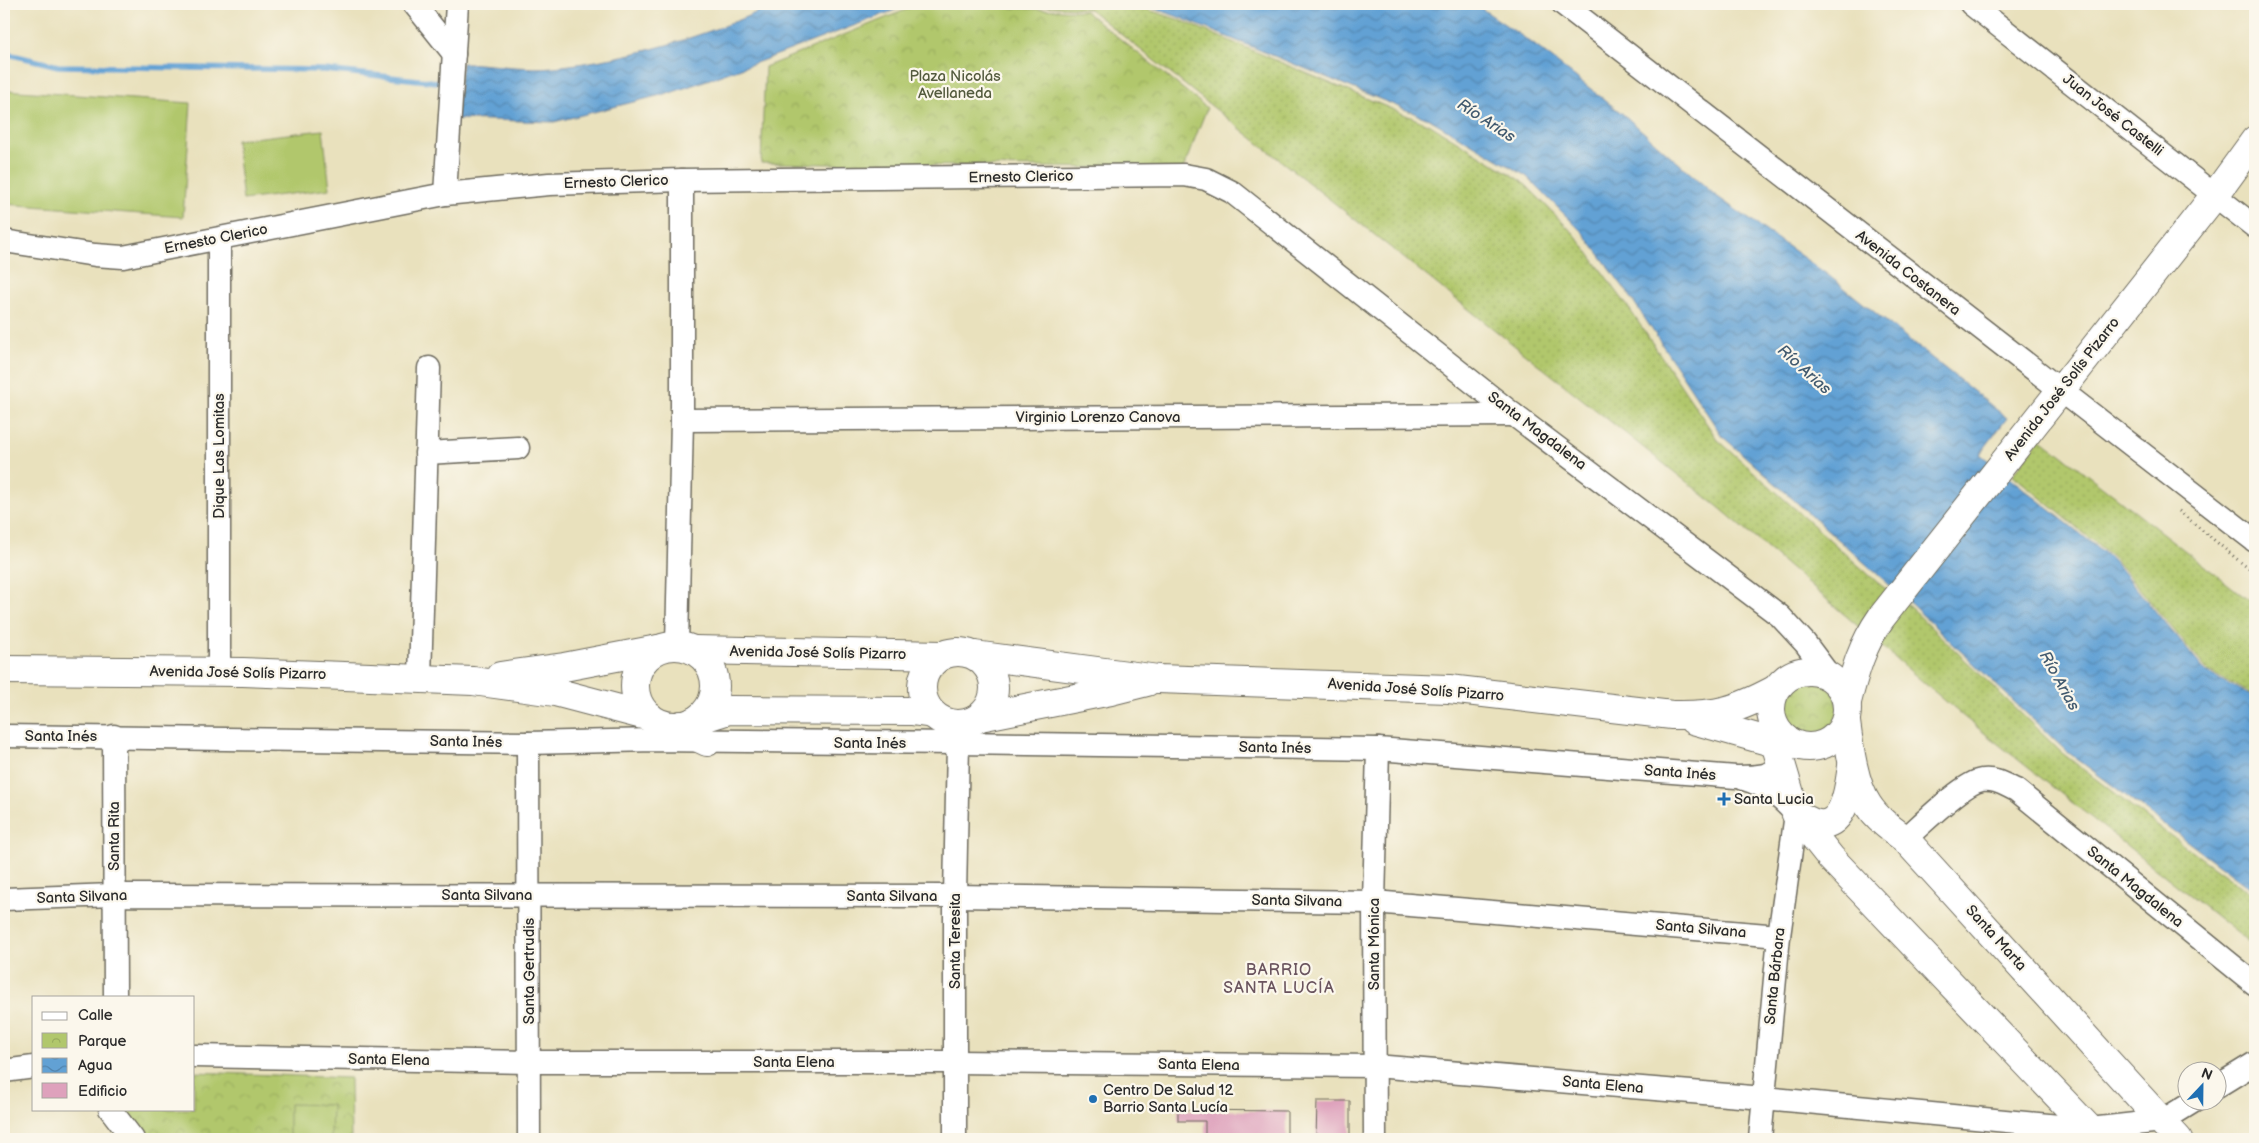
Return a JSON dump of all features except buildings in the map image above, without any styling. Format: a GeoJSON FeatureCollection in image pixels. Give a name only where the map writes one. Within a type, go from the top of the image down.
{"type":"FeatureCollection","features":[{"type":"Feature","properties":{"kind":"main road","name":"Avenida José Solís Pizarro"},"geometry":{"type":"LineString","coordinates":[[1817,672],[1839,658],[1874,628],[2028,430],[2215,195],[2255,140]]}},
{"type":"Feature","properties":{"kind":"main road","name":"Avenida José Solís Pizarro"},"geometry":{"type":"LineString","coordinates":[[1846,712],[1856,668],[1874,628]]}},
{"type":"Feature","properties":{"kind":"main road","name":"Avenida José Solís Pizarro"},"geometry":{"type":"LineString","coordinates":[[675,729],[703,715],[711,705],[715,686],[711,668],[704,658],[677,648]]}},
{"type":"Feature","properties":{"kind":"main road","name":"Avenida José Solís Pizarro"},"geometry":{"type":"LineString","coordinates":[[473,680],[677,648],[943,655],[953,652],[1158,679],[1449,690],[1672,715],[1704,716],[1732,710],[1776,689]]}},
{"type":"Feature","properties":{"kind":"main road"},"geometry":{"type":"LineString","coordinates":[[675,729],[641,707],[635,694],[635,681],[639,668],[647,656],[677,648]]}},
{"type":"Feature","properties":{"kind":"main road","name":"Avenida José Solís Pizarro"},"geometry":{"type":"LineString","coordinates":[[943,655],[933,662],[926,671],[922,682],[922,694],[926,704],[956,723]]}},
{"type":"Feature","properties":{"kind":"main road"},"geometry":{"type":"LineString","coordinates":[[956,723],[988,708],[993,697],[994,685],[991,673],[984,662],[974,655]]}},
{"type":"Feature","properties":{"kind":"main road","name":"Avenida José Solís Pizarro"},"geometry":{"type":"LineString","coordinates":[[5,667],[473,680],[555,692],[675,729],[729,710],[911,711],[956,723],[1111,691],[1158,679]]}},
{"type":"Feature","properties":{"kind":"main road"},"geometry":{"type":"LineString","coordinates":[[1780,743],[1808,748],[1824,745],[1837,735],[1846,712],[1842,689],[1817,672],[1786,678],[1776,689],[1770,706],[1780,743],[1790,798],[1796,814],[1831,858],[2093,1136]]}},
{"type":"Feature","properties":{"kind":"main road","name":"Santa Marta"},"geometry":{"type":"LineString","coordinates":[[1846,712],[1852,763],[1867,804],[1883,823],[1906,839],[2170,1130]]}},
{"type":"Feature","properties":{"kind":"main road","name":"Avenida José Solís Pizarro"},"geometry":{"type":"LineString","coordinates":[[1672,715],[1780,743]]}},
{"type":"Feature","properties":{"kind":"main road"},"geometry":{"type":"LineString","coordinates":[[1796,814],[1815,823],[1832,821],[1842,810],[1848,794],[1852,763]]}},
{"type":"Feature","properties":{"kind":"main road"},"geometry":{"type":"LineString","coordinates":[[1831,858],[1839,835],[1849,826],[1866,822],[1883,823]]}},
{"type":"Feature","properties":{"kind":"street"},"geometry":{"type":"LineString","coordinates":[[414,4],[454,62]]}},
{"type":"Feature","properties":{"kind":"street"},"geometry":{"type":"LineString","coordinates":[[445,194],[457,4]]}},
{"type":"Feature","properties":{"kind":"street","name":"Avenida Costanera"},"geometry":{"type":"LineString","coordinates":[[1563,4],[2255,541]]}},
{"type":"Feature","properties":{"kind":"street","name":"Juan José Castelli"},"geometry":{"type":"LineString","coordinates":[[1971,4],[2255,226]]}},
{"type":"Feature","properties":{"kind":"street","name":"Ernesto Clerico"},"geometry":{"type":"LineString","coordinates":[[4,241],[96,255],[123,257],[445,194],[549,184],[682,180],[1184,176],[1206,179],[1232,192]]}},
{"type":"Feature","properties":{"kind":"street"},"geometry":{"type":"LineString","coordinates":[[677,648],[682,420],[682,180]]}},
{"type":"Feature","properties":{"kind":"street","name":"Santa Magdalena"},"geometry":{"type":"LineString","coordinates":[[1232,192],[1514,415],[1780,616],[1805,642],[1817,672]]}},
{"type":"Feature","properties":{"kind":"street","name":"Dique Las Lomitas"},"geometry":{"type":"LineString","coordinates":[[219,239],[219,672]]}},
{"type":"Feature","properties":{"kind":"street"},"geometry":{"type":"LineString","coordinates":[[420,678],[429,368]]}},
{"type":"Feature","properties":{"kind":"street","name":"Virginio Lorenzo Canova"},"geometry":{"type":"LineString","coordinates":[[682,420],[1514,415]]}},
{"type":"Feature","properties":{"kind":"street"},"geometry":{"type":"LineString","coordinates":[[426,453],[518,448]]}},
{"type":"Feature","properties":{"kind":"street","name":"Santa Inés"},"geometry":{"type":"LineString","coordinates":[[4,736],[528,743],[675,729],[956,723],[1378,749],[1736,777],[1768,775],[1775,772],[1780,743]]}},
{"type":"Feature","properties":{"kind":"street","name":"Santa Teresita"},"geometry":{"type":"LineString","coordinates":[[955,1139],[956,723]]}},
{"type":"Feature","properties":{"kind":"street","name":"Santa Rita"},"geometry":{"type":"LineString","coordinates":[[114,736],[114,996]]}},
{"type":"Feature","properties":{"kind":"street","name":"Santa Gertrudis"},"geometry":{"type":"LineString","coordinates":[[528,743],[529,1139]]}},
{"type":"Feature","properties":{"kind":"street","name":"Santa Mónica"},"geometry":{"type":"LineString","coordinates":[[1375,1139],[1374,902],[1378,749]]}},
{"type":"Feature","properties":{"kind":"street","name":"Santa Inés"},"geometry":{"type":"LineString","coordinates":[[1736,777],[1759,783],[1774,792],[1796,814]]}},
{"type":"Feature","properties":{"kind":"street","name":"Santa Magdalena"},"geometry":{"type":"LineString","coordinates":[[1906,839],[1965,788],[1982,780],[1998,781],[2016,790],[2255,984]]}},
{"type":"Feature","properties":{"kind":"street","name":"Santa Bárbara"},"geometry":{"type":"LineString","coordinates":[[1760,1139],[1779,936],[1796,814]]}},
{"type":"Feature","properties":{"kind":"street","name":"Santa Silvana"},"geometry":{"type":"LineString","coordinates":[[4,899],[114,895],[529,895],[955,896],[1374,902],[1779,936]]}},
{"type":"Feature","properties":{"kind":"street","name":"Santa Elena"},"geometry":{"type":"LineString","coordinates":[[195,1056],[529,1062],[955,1062],[1375,1066],[1764,1098],[2093,1136],[2170,1130],[2187,1110]]}},
{"type":"Feature","properties":{"kind":"street"},"geometry":{"type":"LineString","coordinates":[[2226,1081],[2255,1063]]}},
{"type":"Feature","properties":{"kind":"street"},"geometry":{"type":"LineString","coordinates":[[4,1071],[32,1067]]}},
{"type":"Feature","properties":{"kind":"street"},"geometry":{"type":"LineString","coordinates":[[111,1110],[133,1139]]}},
{"type":"Feature","properties":{"kind":"green space","name":"Plaza Nicolás Avellaneda"},"geometry":{"type":"Polygon","coordinates":[[[920,4],[1085,11],[1207,108],[1183,169],[761,163],[765,67],[920,4]]]}},
{"type":"Feature","properties":{"kind":"green space"},"geometry":{"type":"Polygon","coordinates":[[[1010,4],[1130,4],[1180,20],[1432,126],[1522,181],[1576,236],[1626,304],[1717,439],[1878,583],[1912,609],[2062,753],[2153,823],[2255,897],[2255,947],[1964,717],[1721,509],[1089,9],[1010,4]]]}},
{"type":"Feature","properties":{"kind":"green space"},"geometry":{"type":"Polygon","coordinates":[[[4,90],[191,103],[183,217],[4,204],[4,90]]]}},
{"type":"Feature","properties":{"kind":"green space"},"geometry":{"type":"Polygon","coordinates":[[[323,130],[330,189],[243,200],[236,140],[323,130]]]}},
{"type":"Feature","properties":{"kind":"green space"},"geometry":{"type":"Polygon","coordinates":[[[2040,438],[2255,605],[2255,696],[2208,671],[2113,557],[2013,475],[2040,438]]]}},
{"type":"Feature","properties":{"kind":"green space"},"geometry":{"type":"Polygon","coordinates":[[[1806,681],[1816,681],[1830,689],[1836,698],[1838,708],[1836,718],[1830,727],[1816,735],[1806,735],[1796,730],[1789,723],[1784,713],[1784,703],[1789,693],[1796,686],[1806,681]]]}},
{"type":"Feature","properties":{"kind":"green space"},"geometry":{"type":"Polygon","coordinates":[[[195,1072],[350,1078],[351,1139],[145,1139],[122,1110],[195,1110],[195,1072]]]}},
{"type":"Feature","properties":{"kind":"green space"},"geometry":{"type":"Polygon","coordinates":[[[289,1104],[332,1105],[331,1139],[289,1139],[289,1104]]]}},
{"type":"Feature","properties":{"kind":"water"},"geometry":{"type":"Polygon","coordinates":[[[775,4],[911,4],[673,92],[554,122],[456,119],[462,63],[543,68],[610,58],[667,45],[722,27],[775,4]]]}},
{"type":"Feature","properties":{"kind":"water","name":"Río Arias"},"geometry":{"type":"Polygon","coordinates":[[[1140,4],[1475,4],[1532,43],[1624,115],[1715,195],[1828,275],[2007,418],[1980,454],[2112,559],[2206,672],[2255,698],[2255,892],[2065,750],[1912,605],[1722,436],[1630,296],[1584,234],[1526,176],[1431,120],[1176,16],[1140,4]]]}},
{"type":"Feature","properties":{"kind":"waterway"},"geometry":{"type":"LineString","coordinates":[[4,53],[58,66],[325,70],[447,83]]}},
{"type":"Feature","properties":{"kind":"place","name":"Santa Lucia"},"geometry":{"type":"Point","coordinates":[1724,799]}},
{"type":"Feature","properties":{"kind":"place","name":"Centro De Salud 12 Barrio Santa Lucía"},"geometry":{"type":"Point","coordinates":[1093,1099]}},
{"type":"Feature","properties":{"kind":"district","name":"BARRIO SANTA LUCÍA"},"geometry":{"type":"Point","coordinates":[1279,979]}}]}
